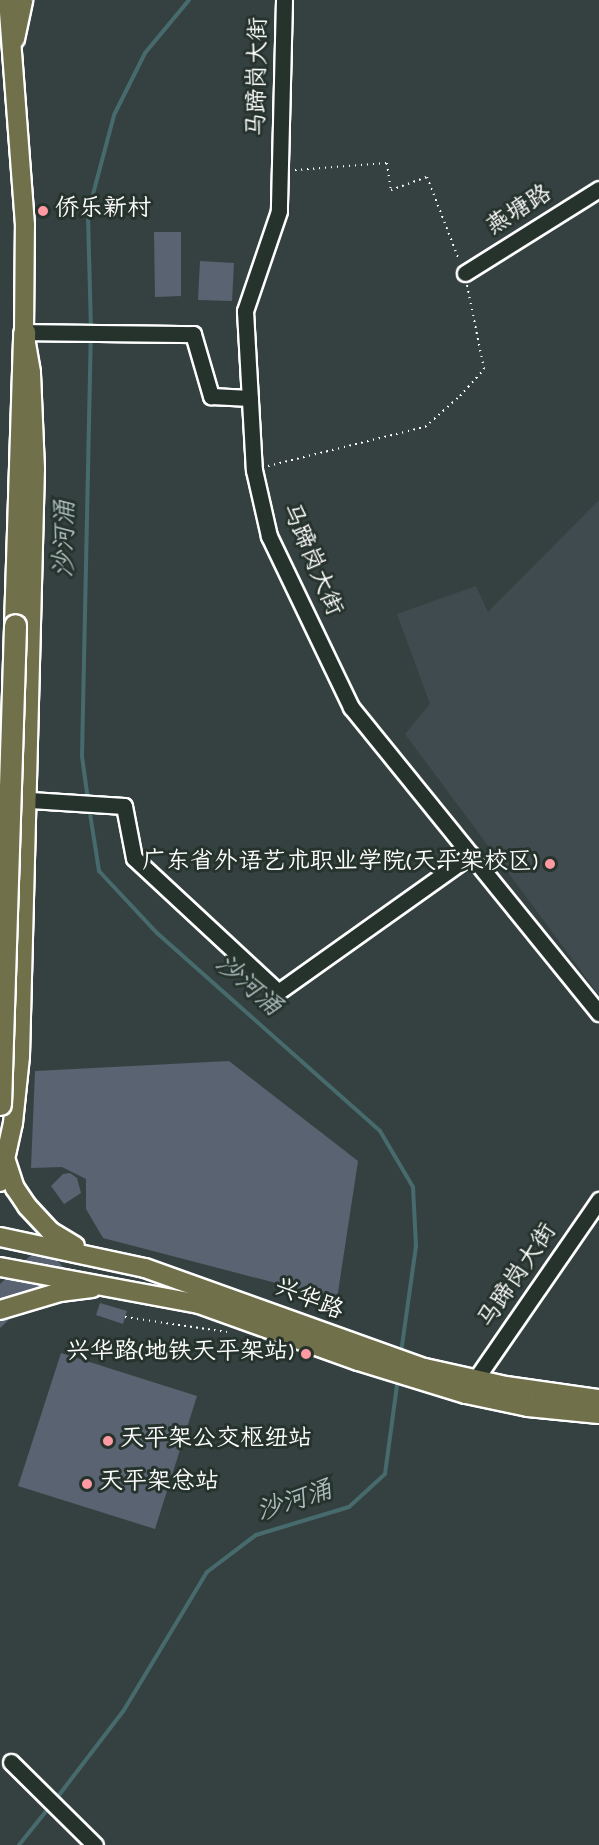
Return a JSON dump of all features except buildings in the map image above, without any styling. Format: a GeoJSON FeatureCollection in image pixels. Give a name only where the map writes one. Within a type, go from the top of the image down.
{"type":"FeatureCollection","features":[{"type":"Feature","properties":{"kind":"highway"},"geometry":{"type":"LineString","coordinates":[[0,1104],[24,332]]}},
{"type":"Feature","properties":{"kind":"main road"},"geometry":{"type":"LineString","coordinates":[[0,1182],[6,1159],[20,1056],[30,799],[35,470],[31,372],[24,332],[26,225],[8,0]]}},
{"type":"Feature","properties":{"kind":"main road"},"geometry":{"type":"LineString","coordinates":[[12,52],[23,0]]}},
{"type":"Feature","properties":{"kind":"main road"},"geometry":{"type":"LineString","coordinates":[[6,1159],[15,1188],[27,1206],[50,1231],[90,1255]]}},
{"type":"Feature","properties":{"kind":"main road","name":"兴华路"},"geometry":{"type":"LineString","coordinates":[[0,1237],[90,1255],[237,1299],[360,1355]]}},
{"type":"Feature","properties":{"kind":"main road","name":"兴华路"},"geometry":{"type":"LineString","coordinates":[[0,1267],[115,1286],[232,1314],[421,1374],[494,1401],[599,1414]]}},
{"type":"Feature","properties":{"kind":"main road"},"geometry":{"type":"LineString","coordinates":[[0,1310],[60,1292],[115,1286]]}},
{"type":"Feature","properties":{"kind":"main road","name":"兴华路"},"geometry":{"type":"LineString","coordinates":[[421,1374],[599,1399]]}},
{"type":"Feature","properties":{"kind":"street","name":"马蹄岗大街"},"geometry":{"type":"LineString","coordinates":[[284,0],[279,211],[245,311],[254,470],[270,536],[351,707],[599,1013]]}},
{"type":"Feature","properties":{"kind":"street","name":"燕塘路"},"geometry":{"type":"LineString","coordinates":[[465,273],[599,189]]}},
{"type":"Feature","properties":{"kind":"street"},"geometry":{"type":"LineString","coordinates":[[24,332],[193,334],[211,396],[250,398]]}},
{"type":"Feature","properties":{"kind":"street"},"geometry":{"type":"LineString","coordinates":[[0,800],[30,799],[62,805],[123,806],[134,858],[278,993],[471,855]]}},
{"type":"Feature","properties":{"kind":"street","name":"马蹄岗大街"},"geometry":{"type":"LineString","coordinates":[[475,1380],[599,1200]]}},
{"type":"Feature","properties":{"kind":"street"},"geometry":{"type":"LineString","coordinates":[[12,1762],[95,1845]]}},
{"type":"Feature","properties":{"kind":"path"},"geometry":{"type":"LineString","coordinates":[[254,470],[425,427],[460,396],[484,369],[465,273],[427,177],[391,190],[387,163],[280,171]]}},
{"type":"Feature","properties":{"kind":"path"},"geometry":{"type":"LineString","coordinates":[[125,1317],[227,1332]]}},
{"type":"Feature","properties":{"kind":"shaded area","name":"广东省外语艺术职业学院(天平架校区)"},"geometry":{"type":"Polygon","coordinates":[[[599,500],[599,995],[405,734],[430,704],[397,614],[476,586],[488,612],[599,500]]]}},
{"type":"Feature","properties":{"kind":"waterway","name":"沙河涌"},"geometry":{"type":"LineString","coordinates":[[91,330],[88,213],[114,115],[145,53],[189,0]]}},
{"type":"Feature","properties":{"kind":"waterway","name":"沙河涌"},"geometry":{"type":"LineString","coordinates":[[88,800],[82,756],[91,337]]}},
{"type":"Feature","properties":{"kind":"waterway","name":"沙河涌"},"geometry":{"type":"LineString","coordinates":[[89,807],[99,871],[157,933],[380,1131],[413,1187],[416,1246],[401,1353]]}},
{"type":"Feature","properties":{"kind":"waterway","name":"沙河涌"},"geometry":{"type":"LineString","coordinates":[[56,1799],[124,1710],[207,1572],[256,1535],[349,1507],[385,1474],[398,1378]]}},
{"type":"Feature","properties":{"kind":"waterway","name":"沙河涌"},"geometry":{"type":"LineString","coordinates":[[19,1845],[51,1805]]}},
{"type":"Feature","properties":{"kind":"place","name":"侨乐新村"},"geometry":{"type":"Point","coordinates":[43,211]}},
{"type":"Feature","properties":{"kind":"place","name":"广东省外语艺术职业学院(天平架校区)"},"geometry":{"type":"Point","coordinates":[550,864]}},
{"type":"Feature","properties":{"kind":"place","name":"兴华路(地铁天平架站)"},"geometry":{"type":"Point","coordinates":[306,1354]}},
{"type":"Feature","properties":{"kind":"place","name":"天平架公交枢纽站"},"geometry":{"type":"Point","coordinates":[108,1441]}},
{"type":"Feature","properties":{"kind":"place","name":"天平架总站"},"geometry":{"type":"Point","coordinates":[87,1484]}}]}
